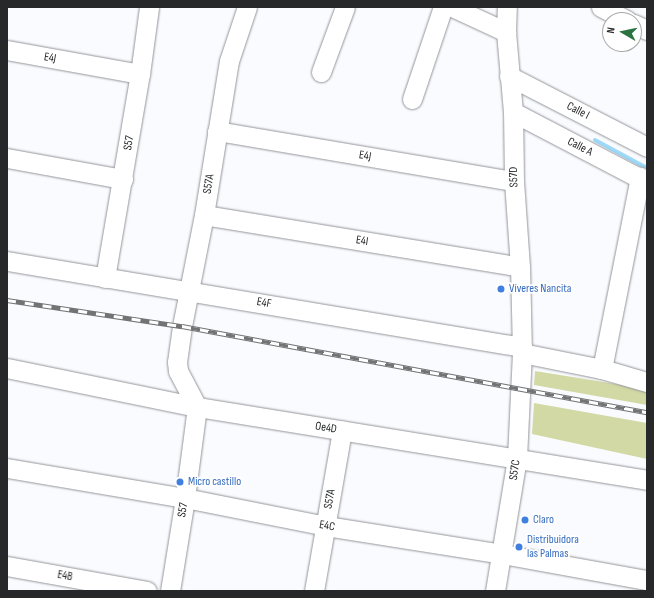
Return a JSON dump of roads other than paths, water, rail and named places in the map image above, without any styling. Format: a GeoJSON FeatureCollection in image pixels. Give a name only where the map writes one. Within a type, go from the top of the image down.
{"type":"FeatureCollection","features":[{"type":"Feature","properties":{"kind":"street","name":"S57"},"geometry":{"type":"LineString","coordinates":[[104,278],[123,179],[149,7]]}},
{"type":"Feature","properties":{"kind":"street","name":"S57A"},"geometry":{"type":"LineString","coordinates":[[197,407],[178,371],[177,362],[188,290],[204,215],[229,61],[247,7]]}},
{"type":"Feature","properties":{"kind":"street"},"geometry":{"type":"LineString","coordinates":[[322,72],[345,7]]}},
{"type":"Feature","properties":{"kind":"street"},"geometry":{"type":"LineString","coordinates":[[412,99],[443,7]]}},
{"type":"Feature","properties":{"kind":"street"},"geometry":{"type":"LineString","coordinates":[[452,7],[506,32]]}},
{"type":"Feature","properties":{"kind":"street","name":"S57D"},"geometry":{"type":"LineString","coordinates":[[507,7],[506,32],[513,112],[514,181],[520,267],[522,350]]}},
{"type":"Feature","properties":{"kind":"street"},"geometry":{"type":"LineString","coordinates":[[601,7],[611,12]]}},
{"type":"Feature","properties":{"kind":"street","name":"E4J"},"geometry":{"type":"LineString","coordinates":[[7,50],[140,74]]}},
{"type":"Feature","properties":{"kind":"street","name":"Calle I"},"geometry":{"type":"LineString","coordinates":[[509,76],[647,147]]}},
{"type":"Feature","properties":{"kind":"street","name":"Calle A"},"geometry":{"type":"LineString","coordinates":[[513,112],[644,180]]}},
{"type":"Feature","properties":{"kind":"street","name":"E4J"},"geometry":{"type":"LineString","coordinates":[[217,131],[514,181]]}},
{"type":"Feature","properties":{"kind":"street"},"geometry":{"type":"LineString","coordinates":[[7,158],[123,179]]}},
{"type":"Feature","properties":{"kind":"street"},"geometry":{"type":"LineString","coordinates":[[602,369],[644,180]]}},
{"type":"Feature","properties":{"kind":"street","name":"E4I"},"geometry":{"type":"LineString","coordinates":[[204,215],[520,267]]}},
{"type":"Feature","properties":{"kind":"street","name":"E4F"},"geometry":{"type":"LineString","coordinates":[[7,261],[104,278],[188,290],[522,350],[602,369],[647,382]]}},
{"type":"Feature","properties":{"kind":"street","name":"S57C"},"geometry":{"type":"LineString","coordinates":[[495,591],[517,458],[522,350]]}},
{"type":"Feature","properties":{"kind":"street","name":"Oe4D"},"geometry":{"type":"LineString","coordinates":[[7,370],[197,407],[647,480]]}},
{"type":"Feature","properties":{"kind":"street","name":"S57"},"geometry":{"type":"LineString","coordinates":[[170,591],[185,498],[197,407]]}},
{"type":"Feature","properties":{"kind":"street","name":"S57A"},"geometry":{"type":"LineString","coordinates":[[314,591],[342,430]]}},
{"type":"Feature","properties":{"kind":"street","name":"E4C"},"geometry":{"type":"LineString","coordinates":[[7,468],[185,498],[326,526],[502,554],[647,580]]}},
{"type":"Feature","properties":{"kind":"street","name":"E4B"},"geometry":{"type":"LineString","coordinates":[[7,566],[147,591]]}},
{"type":"Feature","properties":{"kind":"waterway"},"geometry":{"type":"LineString","coordinates":[[595,140],[647,168]]}},
{"type":"Feature","properties":{"kind":"railway"},"geometry":{"type":"LineString","coordinates":[[7,300],[182,326],[647,412]]}},
{"type":"Feature","properties":{"kind":"place","name":"Víveres Nancita"},"geometry":{"type":"Point","coordinates":[501,289]}},
{"type":"Feature","properties":{"kind":"place","name":"Micro castillo"},"geometry":{"type":"Point","coordinates":[180,482]}},
{"type":"Feature","properties":{"kind":"place","name":"Claro"},"geometry":{"type":"Point","coordinates":[525,520]}},
{"type":"Feature","properties":{"kind":"place","name":"Distribuidora las Palmas"},"geometry":{"type":"Point","coordinates":[519,547]}}]}
